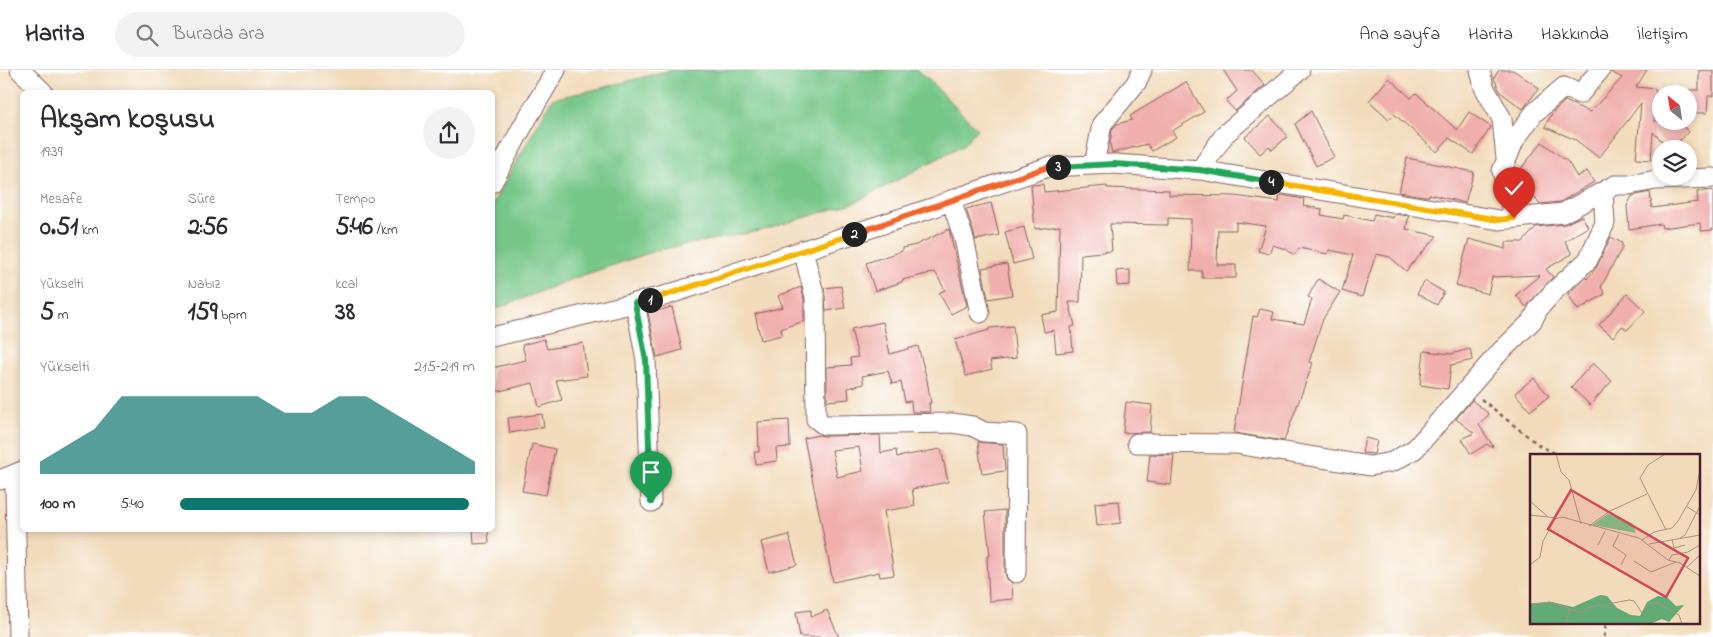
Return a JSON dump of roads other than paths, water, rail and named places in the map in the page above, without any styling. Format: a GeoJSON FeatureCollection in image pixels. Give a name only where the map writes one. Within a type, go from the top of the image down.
{"type":"FeatureCollection","features":[{"type":"Feature","properties":{"kind":"street"},"geometry":{"type":"LineString","coordinates":[[20,70],[41,90]]}},
{"type":"Feature","properties":{"kind":"street"},"geometry":{"type":"LineString","coordinates":[[495,177],[556,70]]}},
{"type":"Feature","properties":{"kind":"street"},"geometry":{"type":"LineString","coordinates":[[1094,165],[1102,124],[1136,83],[1142,70]]}},
{"type":"Feature","properties":{"kind":"street"},"geometry":{"type":"LineString","coordinates":[[1200,170],[1225,134],[1300,70]]}},
{"type":"Feature","properties":{"kind":"street"},"geometry":{"type":"LineString","coordinates":[[1480,70],[1484,87],[1502,119],[1506,161]]}},
{"type":"Feature","properties":{"kind":"street"},"geometry":{"type":"LineString","coordinates":[[1514,218],[1502,171],[1514,141],[1534,113],[1564,87],[1580,94],[1600,70]]}},
{"type":"Feature","properties":{"kind":"street"},"geometry":{"type":"LineString","coordinates":[[495,337],[664,296],[935,207],[1048,167],[1114,164],[1200,170],[1499,220],[1563,212],[1615,185],[1629,186],[1656,180],[1713,178]]}},
{"type":"Feature","properties":{"kind":"street"},"geometry":{"type":"LineString","coordinates":[[1137,443],[1236,444],[1370,466],[1392,462],[1416,449],[1498,354],[1532,322],[1539,308],[1553,292],[1588,260],[1605,223],[1603,192]]}},
{"type":"Feature","properties":{"kind":"street"},"geometry":{"type":"LineString","coordinates":[[951,200],[964,239],[980,312]]}},
{"type":"Feature","properties":{"kind":"street"},"geometry":{"type":"LineString","coordinates":[[803,250],[815,297],[816,419],[824,425],[952,423],[972,426],[984,432],[1017,434],[1016,573]]}},
{"type":"Feature","properties":{"kind":"street"},"geometry":{"type":"LineString","coordinates":[[635,303],[646,360],[651,502]]}},
{"type":"Feature","properties":{"kind":"street"},"geometry":{"type":"LineString","coordinates":[[0,480],[20,473]]}},
{"type":"Feature","properties":{"kind":"street"},"geometry":{"type":"LineString","coordinates":[[18,637],[15,488],[20,477]]}}]}
